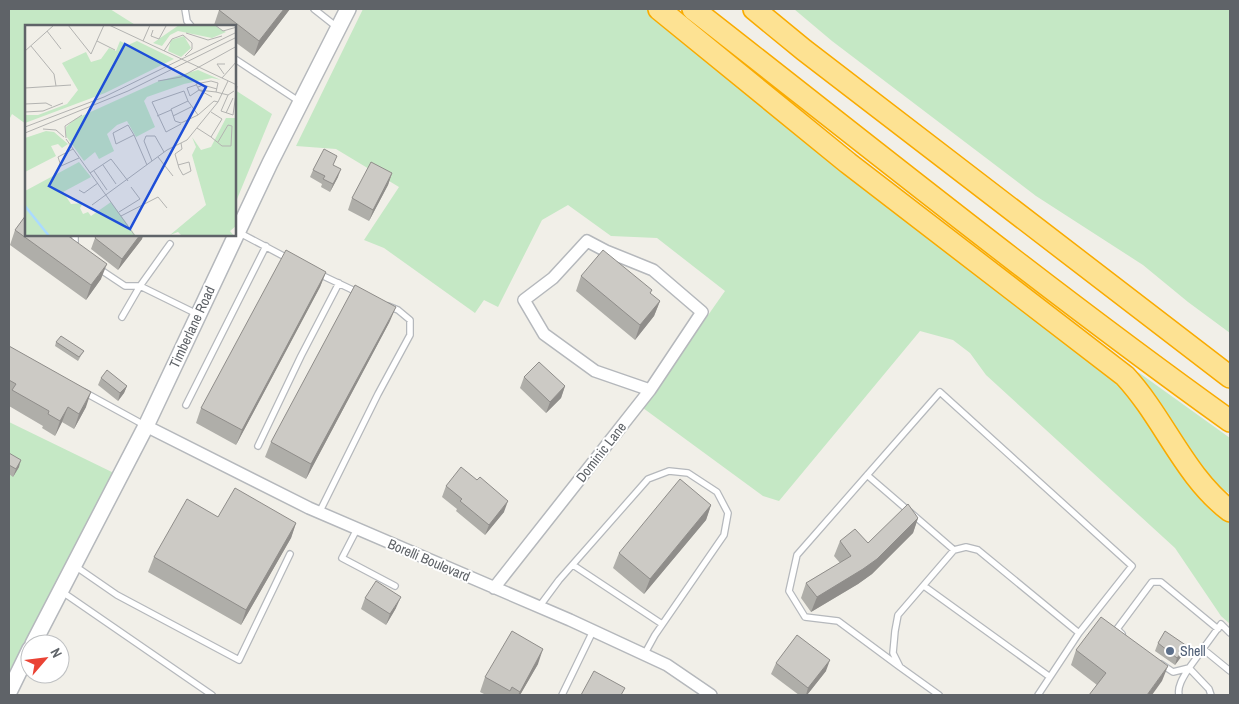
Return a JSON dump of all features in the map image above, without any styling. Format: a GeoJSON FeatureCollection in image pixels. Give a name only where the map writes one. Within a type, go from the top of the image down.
{"type":"FeatureCollection","features":[{"type":"Feature","properties":{"kind":"highway"},"geometry":{"type":"LineString","coordinates":[[659,9],[848,163],[1125,376],[1140,393],[1203,486],[1216,501],[1230,512]]}},
{"type":"Feature","properties":{"kind":"highway"},"geometry":{"type":"LineString","coordinates":[[694,9],[950,210],[1230,420]]}},
{"type":"Feature","properties":{"kind":"highway"},"geometry":{"type":"LineString","coordinates":[[754,9],[804,50],[1230,377]]}},
{"type":"Feature","properties":{"kind":"highway"},"geometry":{"type":"LineString","coordinates":[[804,50],[833,58],[1084,254],[1230,362]]}},
{"type":"Feature","properties":{"kind":"street","name":"Timberlane Road"},"geometry":{"type":"LineString","coordinates":[[38,634],[146,426],[238,232],[348,9]]}},
{"type":"Feature","properties":{"kind":"street","name":"Dominic Lane"},"geometry":{"type":"LineString","coordinates":[[494,588],[650,390],[702,312],[653,270],[606,251],[588,241],[553,278],[524,300],[544,334],[595,372],[650,390]]}},
{"type":"Feature","properties":{"kind":"street","name":"Borelli Boulevard"},"geometry":{"type":"LineString","coordinates":[[146,426],[319,513],[539,607],[667,665],[711,695]]}},
{"type":"Feature","properties":{"kind":"street"},"geometry":{"type":"LineString","coordinates":[[9,692],[20,669]]}},
{"type":"Feature","properties":{"kind":"lane"},"geometry":{"type":"LineString","coordinates":[[185,9],[187,21],[190,25]]}},
{"type":"Feature","properties":{"kind":"lane"},"geometry":{"type":"LineString","coordinates":[[314,9],[338,28]]}},
{"type":"Feature","properties":{"kind":"lane"},"geometry":{"type":"LineString","coordinates":[[236,60],[301,103]]}},
{"type":"Feature","properties":{"kind":"lane"},"geometry":{"type":"LineString","coordinates":[[238,232],[297,263]]}},
{"type":"Feature","properties":{"kind":"lane"},"geometry":{"type":"LineString","coordinates":[[74,236],[75,248],[80,256]]}},
{"type":"Feature","properties":{"kind":"lane"},"geometry":{"type":"LineString","coordinates":[[122,317],[140,286],[170,244]]}},
{"type":"Feature","properties":{"kind":"lane"},"geometry":{"type":"LineString","coordinates":[[186,405],[266,246]]}},
{"type":"Feature","properties":{"kind":"lane"},"geometry":{"type":"LineString","coordinates":[[95,266],[124,286],[140,286],[198,315]]}},
{"type":"Feature","properties":{"kind":"lane"},"geometry":{"type":"LineString","coordinates":[[312,271],[364,295]]}},
{"type":"Feature","properties":{"kind":"lane"},"geometry":{"type":"LineString","coordinates":[[258,446],[338,283]]}},
{"type":"Feature","properties":{"kind":"lane"},"geometry":{"type":"LineString","coordinates":[[319,513],[378,394],[410,335],[410,320],[398,310],[381,303]]}},
{"type":"Feature","properties":{"kind":"lane"},"geometry":{"type":"LineString","coordinates":[[78,389],[146,426]]}},
{"type":"Feature","properties":{"kind":"lane"},"geometry":{"type":"LineString","coordinates":[[940,695],[900,668],[838,621],[805,617],[789,591],[797,555],[940,392],[1132,566],[1079,633],[1038,695]]}},
{"type":"Feature","properties":{"kind":"lane"},"geometry":{"type":"LineString","coordinates":[[539,607],[559,580],[648,479],[669,471],[688,473],[717,492],[728,513],[724,535],[662,624],[644,655]]}},
{"type":"Feature","properties":{"kind":"lane"},"geometry":{"type":"LineString","coordinates":[[867,476],[954,550]]}},
{"type":"Feature","properties":{"kind":"lane"},"geometry":{"type":"LineString","coordinates":[[357,529],[342,558],[395,586]]}},
{"type":"Feature","properties":{"kind":"lane"},"geometry":{"type":"LineString","coordinates":[[900,668],[893,653],[898,615],[954,550],[966,547],[978,550],[1079,633]]}},
{"type":"Feature","properties":{"kind":"lane"},"geometry":{"type":"LineString","coordinates":[[73,565],[117,595],[239,660],[290,554]]}},
{"type":"Feature","properties":{"kind":"lane"},"geometry":{"type":"LineString","coordinates":[[573,565],[662,624]]}},
{"type":"Feature","properties":{"kind":"lane"},"geometry":{"type":"LineString","coordinates":[[1124,635],[1117,629],[1152,582],[1161,582],[1230,633]]}},
{"type":"Feature","properties":{"kind":"lane"},"geometry":{"type":"LineString","coordinates":[[924,586],[1050,677]]}},
{"type":"Feature","properties":{"kind":"lane"},"geometry":{"type":"LineString","coordinates":[[60,590],[212,695]]}},
{"type":"Feature","properties":{"kind":"lane"},"geometry":{"type":"LineString","coordinates":[[1177,694],[1189,668],[1220,627]]}},
{"type":"Feature","properties":{"kind":"lane"},"geometry":{"type":"LineString","coordinates":[[562,695],[593,631]]}},
{"type":"Feature","properties":{"kind":"lane"},"geometry":{"type":"LineString","coordinates":[[1203,649],[1230,671]]}},
{"type":"Feature","properties":{"kind":"lane"},"geometry":{"type":"LineString","coordinates":[[1154,659],[1173,672],[1189,668]]}},
{"type":"Feature","properties":{"kind":"lane"},"geometry":{"type":"LineString","coordinates":[[1189,668],[1209,689],[1211,695]]}},
{"type":"Feature","properties":{"kind":"green space"},"geometry":{"type":"Polygon","coordinates":[[[9,9],[110,9],[135,25],[25,25],[25,123],[12,114],[9,120],[9,9]]]}},
{"type":"Feature","properties":{"kind":"green space"},"geometry":{"type":"Polygon","coordinates":[[[363,9],[649,9],[1106,369],[1131,398],[1202,502],[1230,519],[1230,624],[1221,616],[1175,548],[986,375],[970,353],[953,340],[920,331],[779,501],[763,496],[643,408],[725,291],[657,238],[611,236],[568,205],[542,220],[498,307],[484,300],[475,313],[384,248],[364,240],[399,187],[336,149],[296,146],[363,9]]]}},
{"type":"Feature","properties":{"kind":"green space"},"geometry":{"type":"Polygon","coordinates":[[[794,9],[1230,9],[1230,333],[1143,265],[1036,196],[832,41],[794,9]]]}},
{"type":"Feature","properties":{"kind":"green space"},"geometry":{"type":"Polygon","coordinates":[[[236,91],[272,114],[236,202],[236,91]]]}},
{"type":"Feature","properties":{"kind":"green space"},"geometry":{"type":"Polygon","coordinates":[[[1138,372],[1230,438],[1230,494],[1217,487],[1172,425],[1138,372]]]}},
{"type":"Feature","properties":{"kind":"green space"},"geometry":{"type":"Polygon","coordinates":[[[9,422],[118,475],[39,634],[20,634],[20,673],[9,695],[9,422]]]}},
{"type":"Feature","properties":{"kind":"building"},"geometry":{"type":"Polygon","coordinates":[[[220,9],[284,9],[259,41],[220,9]]]}},
{"type":"Feature","properties":{"kind":"building"},"geometry":{"type":"Polygon","coordinates":[[[324,149],[337,156],[333,165],[341,169],[333,184],[323,179],[325,176],[313,170],[324,149]]]}},
{"type":"Feature","properties":{"kind":"building"},"geometry":{"type":"Polygon","coordinates":[[[371,162],[392,173],[373,210],[352,198],[371,162]]]}},
{"type":"Feature","properties":{"kind":"building"},"geometry":{"type":"Polygon","coordinates":[[[25,216],[25,236],[68,236],[107,264],[91,285],[15,230],[25,216]]]}},
{"type":"Feature","properties":{"kind":"building"},"geometry":{"type":"Polygon","coordinates":[[[96,236],[139,236],[122,259],[95,238],[96,236]]]}},
{"type":"Feature","properties":{"kind":"building"},"geometry":{"type":"Polygon","coordinates":[[[286,250],[326,272],[242,430],[201,408],[286,250]]]}},
{"type":"Feature","properties":{"kind":"building"},"geometry":{"type":"Polygon","coordinates":[[[603,250],[652,290],[650,293],[660,301],[640,325],[581,276],[603,250]]]}},
{"type":"Feature","properties":{"kind":"building"},"geometry":{"type":"Polygon","coordinates":[[[355,285],[396,307],[311,464],[271,442],[355,285]]]}},
{"type":"Feature","properties":{"kind":"building"},"geometry":{"type":"Polygon","coordinates":[[[61,336],[84,351],[79,357],[56,342],[61,336]]]}},
{"type":"Feature","properties":{"kind":"building"},"geometry":{"type":"Polygon","coordinates":[[[9,346],[91,392],[79,414],[68,407],[60,421],[48,414],[49,411],[12,390],[16,384],[9,380],[9,346]]]}},
{"type":"Feature","properties":{"kind":"building"},"geometry":{"type":"Polygon","coordinates":[[[539,362],[565,386],[550,402],[524,377],[539,362]]]}},
{"type":"Feature","properties":{"kind":"building"},"geometry":{"type":"Polygon","coordinates":[[[107,370],[127,386],[120,393],[101,378],[107,370]]]}},
{"type":"Feature","properties":{"kind":"building"},"geometry":{"type":"Polygon","coordinates":[[[9,453],[21,460],[16,469],[9,465],[9,453]]]}},
{"type":"Feature","properties":{"kind":"building"},"geometry":{"type":"Polygon","coordinates":[[[461,467],[477,480],[480,477],[508,501],[489,525],[460,501],[462,499],[446,486],[461,467]]]}},
{"type":"Feature","properties":{"kind":"building"},"geometry":{"type":"Polygon","coordinates":[[[680,479],[711,505],[650,579],[619,553],[680,479]]]}},
{"type":"Feature","properties":{"kind":"building"},"geometry":{"type":"Polygon","coordinates":[[[235,488],[296,523],[246,610],[154,557],[187,499],[218,517],[235,488]]]}},
{"type":"Feature","properties":{"kind":"building"},"geometry":{"type":"Polygon","coordinates":[[[908,504],[918,518],[877,559],[817,597],[806,583],[851,556],[840,541],[855,529],[868,543],[908,504]]]}},
{"type":"Feature","properties":{"kind":"building"},"geometry":{"type":"Polygon","coordinates":[[[376,581],[401,597],[390,614],[365,598],[376,581]]]}},
{"type":"Feature","properties":{"kind":"building"},"geometry":{"type":"Polygon","coordinates":[[[1101,617],[1168,666],[1147,695],[1089,695],[1106,673],[1076,650],[1101,617]]]}},
{"type":"Feature","properties":{"kind":"building"},"geometry":{"type":"Polygon","coordinates":[[[512,631],[543,649],[520,692],[512,687],[510,691],[485,677],[512,631]]]}},
{"type":"Feature","properties":{"kind":"building"},"geometry":{"type":"Polygon","coordinates":[[[1165,631],[1187,646],[1177,658],[1158,643],[1165,631]]]}},
{"type":"Feature","properties":{"kind":"building"},"geometry":{"type":"Polygon","coordinates":[[[797,635],[830,660],[808,688],[776,663],[797,635]]]}},
{"type":"Feature","properties":{"kind":"building"},"geometry":{"type":"Polygon","coordinates":[[[594,671],[625,688],[621,695],[581,695],[594,671]]]}},
{"type":"Feature","properties":{"kind":"place","name":"Shell"},"geometry":{"type":"Point","coordinates":[1170,651]}}]}
